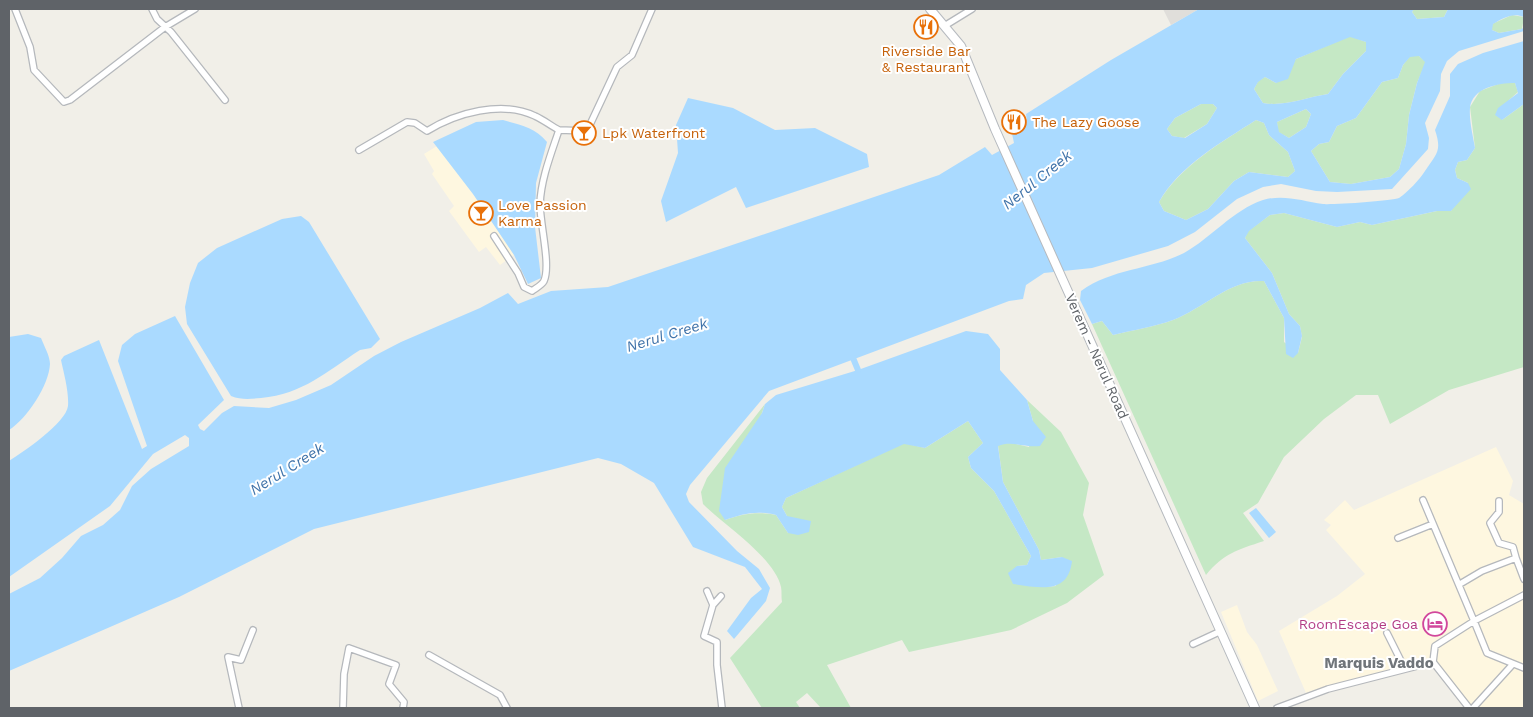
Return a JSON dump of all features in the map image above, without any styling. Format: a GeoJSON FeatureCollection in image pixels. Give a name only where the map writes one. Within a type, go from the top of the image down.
{"type":"FeatureCollection","features":[{"type":"Feature","properties":{"kind":"main road","name":"Verem - Nerul Road"},"geometry":{"type":"LineString","coordinates":[[930,9],[946,25],[961,46],[995,129],[1255,708]]}},
{"type":"Feature","properties":{"kind":"street"},"geometry":{"type":"LineString","coordinates":[[15,9],[30,47],[34,70],[64,102],[70,100],[165,27],[194,9]]}},
{"type":"Feature","properties":{"kind":"street"},"geometry":{"type":"LineString","coordinates":[[152,9],[225,100]]}},
{"type":"Feature","properties":{"kind":"street"},"geometry":{"type":"LineString","coordinates":[[358,150],[407,122],[415,123],[427,131],[442,122],[492,109],[508,109],[534,115],[559,130],[587,131],[617,67],[632,55],[652,9]]}},
{"type":"Feature","properties":{"kind":"street"},"geometry":{"type":"LineString","coordinates":[[946,25],[972,9]]}},
{"type":"Feature","properties":{"kind":"street"},"geometry":{"type":"LineString","coordinates":[[494,236],[518,273],[524,287],[532,291],[542,284],[545,275],[545,255],[540,204],[546,168],[559,130]]}},
{"type":"Feature","properties":{"kind":"street"},"geometry":{"type":"LineString","coordinates":[[1423,500],[1460,584],[1487,653],[1524,668]]}},
{"type":"Feature","properties":{"kind":"street"},"geometry":{"type":"LineString","coordinates":[[1499,501],[1499,512],[1490,523],[1499,543],[1513,548],[1524,580]]}},
{"type":"Feature","properties":{"kind":"street"},"geometry":{"type":"LineString","coordinates":[[1398,538],[1433,524]]}},
{"type":"Feature","properties":{"kind":"street"},"geometry":{"type":"LineString","coordinates":[[1460,584],[1482,571],[1516,558]]}},
{"type":"Feature","properties":{"kind":"street"},"geometry":{"type":"LineString","coordinates":[[708,591],[713,605]]}},
{"type":"Feature","properties":{"kind":"street"},"geometry":{"type":"LineString","coordinates":[[1469,708],[1433,662],[1434,646],[1474,621],[1524,595]]}},
{"type":"Feature","properties":{"kind":"street"},"geometry":{"type":"LineString","coordinates":[[721,596],[713,605],[704,636],[716,642],[722,708]]}},
{"type":"Feature","properties":{"kind":"street"},"geometry":{"type":"LineString","coordinates":[[239,708],[228,657],[241,660],[253,630]]}},
{"type":"Feature","properties":{"kind":"street"},"geometry":{"type":"LineString","coordinates":[[1193,644],[1221,631]]}},
{"type":"Feature","properties":{"kind":"street"},"geometry":{"type":"LineString","coordinates":[[1387,633],[1405,669]]}},
{"type":"Feature","properties":{"kind":"street"},"geometry":{"type":"LineString","coordinates":[[342,708],[344,674],[349,648],[396,665],[389,684],[404,702],[403,708]]}},
{"type":"Feature","properties":{"kind":"street"},"geometry":{"type":"LineString","coordinates":[[429,655],[500,695],[507,708]]}},
{"type":"Feature","properties":{"kind":"street"},"geometry":{"type":"LineString","coordinates":[[1277,708],[1328,689],[1433,662]]}},
{"type":"Feature","properties":{"kind":"street"},"geometry":{"type":"LineString","coordinates":[[1473,708],[1513,664]]}},
{"type":"Feature","properties":{"kind":"shaded area"},"geometry":{"type":"Polygon","coordinates":[[[1163,9],[1199,9],[1171,25],[1163,9]]]}},
{"type":"Feature","properties":{"kind":"shaded area"},"geometry":{"type":"Polygon","coordinates":[[[437,146],[473,194],[514,255],[500,265],[486,247],[479,252],[449,211],[454,206],[432,174],[434,171],[424,154],[437,146]]]}},
{"type":"Feature","properties":{"kind":"shaded area"},"geometry":{"type":"Polygon","coordinates":[[[1496,447],[1513,481],[1509,495],[1524,504],[1524,708],[1473,708],[1432,659],[1306,693],[1279,631],[1337,596],[1365,574],[1326,530],[1331,525],[1324,520],[1345,500],[1354,510],[1496,447]]]}},
{"type":"Feature","properties":{"kind":"shaded area"},"geometry":{"type":"Polygon","coordinates":[[[1237,605],[1247,632],[1257,645],[1278,691],[1258,701],[1221,612],[1237,605]]]}},
{"type":"Feature","properties":{"kind":"green space"},"geometry":{"type":"Polygon","coordinates":[[[1414,9],[1448,9],[1444,17],[1417,19],[1412,12],[1414,9]]]}},
{"type":"Feature","properties":{"kind":"green space"},"geometry":{"type":"Polygon","coordinates":[[[1512,15],[1524,17],[1522,29],[1499,33],[1492,30],[1492,24],[1512,15]]]}},
{"type":"Feature","properties":{"kind":"green space"},"geometry":{"type":"Polygon","coordinates":[[[1350,36],[1366,42],[1366,51],[1343,74],[1328,94],[1287,103],[1263,103],[1254,89],[1258,81],[1265,77],[1276,83],[1296,59],[1350,36]]]}},
{"type":"Feature","properties":{"kind":"green space"},"geometry":{"type":"Polygon","coordinates":[[[1410,56],[1419,56],[1426,62],[1417,83],[1409,115],[1406,144],[1399,169],[1390,177],[1351,184],[1330,182],[1311,151],[1319,144],[1329,142],[1337,126],[1356,118],[1382,82],[1398,78],[1403,65],[1410,56]]]}},
{"type":"Feature","properties":{"kind":"green space"},"geometry":{"type":"Polygon","coordinates":[[[1501,83],[1515,83],[1518,92],[1509,100],[1502,120],[1524,104],[1524,367],[1449,390],[1390,424],[1378,395],[1356,395],[1324,419],[1284,457],[1258,503],[1243,513],[1264,541],[1225,557],[1206,575],[1092,324],[1102,321],[1113,335],[1151,327],[1184,315],[1228,289],[1252,282],[1264,281],[1284,318],[1284,342],[1298,353],[1302,337],[1300,326],[1289,314],[1272,273],[1245,238],[1248,231],[1270,215],[1284,213],[1337,227],[1360,222],[1372,225],[1437,211],[1451,211],[1468,183],[1457,178],[1455,170],[1458,162],[1467,160],[1475,148],[1470,107],[1480,91],[1501,83]]]}},
{"type":"Feature","properties":{"kind":"green space"},"geometry":{"type":"Polygon","coordinates":[[[1201,104],[1213,104],[1217,108],[1207,124],[1184,138],[1172,136],[1167,129],[1175,118],[1201,104]]]}},
{"type":"Feature","properties":{"kind":"green space"},"geometry":{"type":"Polygon","coordinates":[[[1306,109],[1311,114],[1306,127],[1289,138],[1278,132],[1277,122],[1306,109]]]}},
{"type":"Feature","properties":{"kind":"green space"},"geometry":{"type":"Polygon","coordinates":[[[1256,120],[1264,123],[1269,135],[1288,152],[1295,171],[1288,177],[1249,172],[1234,181],[1208,209],[1186,220],[1164,211],[1159,202],[1178,177],[1229,137],[1256,120]]]}},
{"type":"Feature","properties":{"kind":"green space"},"geometry":{"type":"Polygon","coordinates":[[[1027,400],[1061,432],[1089,483],[1083,515],[1104,575],[1067,603],[1011,630],[909,652],[902,640],[827,665],[851,708],[821,708],[807,693],[796,702],[800,708],[762,708],[730,658],[782,602],[781,587],[777,576],[769,565],[748,542],[703,504],[701,492],[707,478],[765,404],[725,520],[750,514],[776,515],[788,533],[787,516],[782,507],[786,498],[904,443],[925,448],[968,421],[983,443],[968,457],[971,468],[994,491],[1031,556],[1027,565],[1017,566],[1013,583],[1046,587],[1056,586],[1062,557],[1041,560],[1039,550],[1003,482],[998,445],[1008,442],[1029,447],[1033,421],[1027,400]]]}},
{"type":"Feature","properties":{"kind":"water","name":"Nerul Creek"},"geometry":{"type":"Polygon","coordinates":[[[1199,9],[1414,9],[1412,12],[1417,19],[1444,17],[1448,9],[1524,9],[1524,17],[1512,15],[1504,18],[1493,24],[1492,30],[1499,33],[1522,29],[1524,26],[1524,31],[1459,51],[1447,61],[1441,74],[1440,91],[1425,123],[1429,138],[1428,149],[1392,189],[1337,192],[1316,191],[1281,184],[1263,187],[1237,199],[1195,232],[1168,246],[1092,268],[1044,273],[1026,285],[1023,299],[1009,301],[769,391],[690,485],[686,494],[689,502],[737,551],[759,569],[770,588],[766,601],[734,639],[727,631],[751,598],[762,589],[745,567],[693,547],[654,483],[621,464],[598,458],[314,529],[179,597],[9,671],[9,594],[40,578],[62,558],[81,536],[103,525],[120,510],[132,486],[151,469],[189,446],[189,438],[185,435],[153,454],[110,506],[9,577],[9,461],[43,437],[65,413],[68,406],[68,395],[61,360],[64,356],[99,340],[142,449],[147,446],[118,361],[122,345],[135,334],[175,316],[224,400],[198,425],[204,431],[222,413],[234,406],[269,408],[296,400],[331,385],[374,356],[401,342],[480,308],[508,293],[518,304],[551,291],[608,287],[939,175],[985,147],[992,155],[1014,143],[1011,129],[1027,122],[1026,114],[1111,60],[1199,9]],[[1350,37],[1296,59],[1288,79],[1276,83],[1265,77],[1258,82],[1254,89],[1263,103],[1287,103],[1328,94],[1343,74],[1366,51],[1366,42],[1350,37]],[[1419,56],[1410,57],[1403,65],[1398,78],[1382,82],[1356,118],[1337,126],[1329,142],[1319,144],[1311,151],[1330,182],[1351,184],[1390,177],[1399,169],[1406,144],[1409,115],[1417,83],[1425,62],[1419,56]],[[1201,104],[1175,118],[1167,129],[1172,136],[1185,138],[1207,124],[1217,108],[1213,104],[1201,104]],[[1306,109],[1277,122],[1279,132],[1289,138],[1306,127],[1311,114],[1306,109]],[[1256,120],[1202,156],[1178,177],[1159,202],[1164,211],[1186,220],[1208,209],[1234,181],[1249,172],[1288,177],[1295,171],[1288,152],[1269,135],[1264,123],[1256,120]]]}},
{"type":"Feature","properties":{"kind":"water"},"geometry":{"type":"Polygon","coordinates":[[[1524,41],[1524,104],[1502,120],[1495,115],[1498,108],[1518,93],[1515,83],[1487,88],[1475,96],[1470,113],[1475,148],[1467,160],[1458,162],[1455,170],[1457,178],[1468,183],[1471,189],[1451,211],[1437,211],[1372,225],[1360,222],[1337,227],[1284,213],[1270,215],[1249,231],[1245,238],[1272,273],[1289,314],[1300,326],[1302,336],[1298,353],[1293,358],[1286,354],[1284,318],[1264,281],[1252,282],[1228,289],[1184,315],[1151,327],[1113,335],[1102,321],[1092,324],[1080,300],[1081,291],[1093,283],[1119,273],[1171,259],[1184,253],[1242,210],[1263,200],[1286,198],[1328,204],[1399,198],[1420,178],[1437,152],[1438,143],[1435,130],[1450,96],[1450,74],[1458,64],[1483,53],[1524,41]]]}},
{"type":"Feature","properties":{"kind":"water"},"geometry":{"type":"Polygon","coordinates":[[[688,98],[733,108],[775,130],[815,128],[867,154],[869,167],[746,208],[736,187],[666,222],[661,201],[678,153],[676,125],[688,98]]]}},
{"type":"Feature","properties":{"kind":"water"},"geometry":{"type":"Polygon","coordinates":[[[503,120],[532,130],[547,142],[536,183],[535,227],[541,278],[528,284],[514,255],[473,194],[433,142],[476,122],[503,120]]]}},
{"type":"Feature","properties":{"kind":"water"},"geometry":{"type":"Polygon","coordinates":[[[301,216],[309,222],[380,339],[371,348],[360,350],[314,381],[289,392],[253,399],[231,396],[187,324],[185,307],[190,283],[198,263],[217,248],[282,219],[301,216]]]}},
{"type":"Feature","properties":{"kind":"water"},"geometry":{"type":"Polygon","coordinates":[[[966,331],[988,334],[1000,349],[1000,370],[1027,400],[1033,421],[1046,437],[1040,446],[1003,444],[998,446],[1003,482],[1039,550],[1041,560],[1062,557],[1072,561],[1065,580],[1050,587],[1013,584],[1008,573],[1017,566],[1027,565],[1031,556],[994,491],[971,468],[968,457],[983,443],[968,421],[925,448],[904,444],[786,498],[782,507],[787,516],[811,521],[809,532],[798,535],[788,533],[776,515],[762,513],[750,513],[725,520],[719,511],[725,468],[762,413],[765,404],[776,395],[858,370],[966,331]]]}},
{"type":"Feature","properties":{"kind":"water"},"geometry":{"type":"Polygon","coordinates":[[[28,334],[41,338],[49,358],[49,372],[46,382],[30,410],[9,430],[9,337],[28,334]]]}},
{"type":"Feature","properties":{"kind":"water"},"geometry":{"type":"Polygon","coordinates":[[[1256,508],[1276,532],[1269,538],[1249,513],[1256,508]]]}},
{"type":"Feature","properties":{"kind":"waterway"},"geometry":{"type":"LineString","coordinates":[[853,358],[858,370]]}},
{"type":"Feature","properties":{"kind":"place","name":"Riverside Bar & Restaurant"},"geometry":{"type":"Point","coordinates":[926,27]}},
{"type":"Feature","properties":{"kind":"place","name":"The Lazy Goose"},"geometry":{"type":"Point","coordinates":[1014,122]}},
{"type":"Feature","properties":{"kind":"place","name":"Lpk Waterfront"},"geometry":{"type":"Point","coordinates":[584,133]}},
{"type":"Feature","properties":{"kind":"place","name":"Love Passion Karma"},"geometry":{"type":"Point","coordinates":[481,213]}},
{"type":"Feature","properties":{"kind":"place","name":"RoomEscape Goa"},"geometry":{"type":"Point","coordinates":[1435,624]}},
{"type":"Feature","properties":{"kind":"district","name":"Marquis Vaddo"},"geometry":{"type":"Point","coordinates":[1379,663]}}]}
